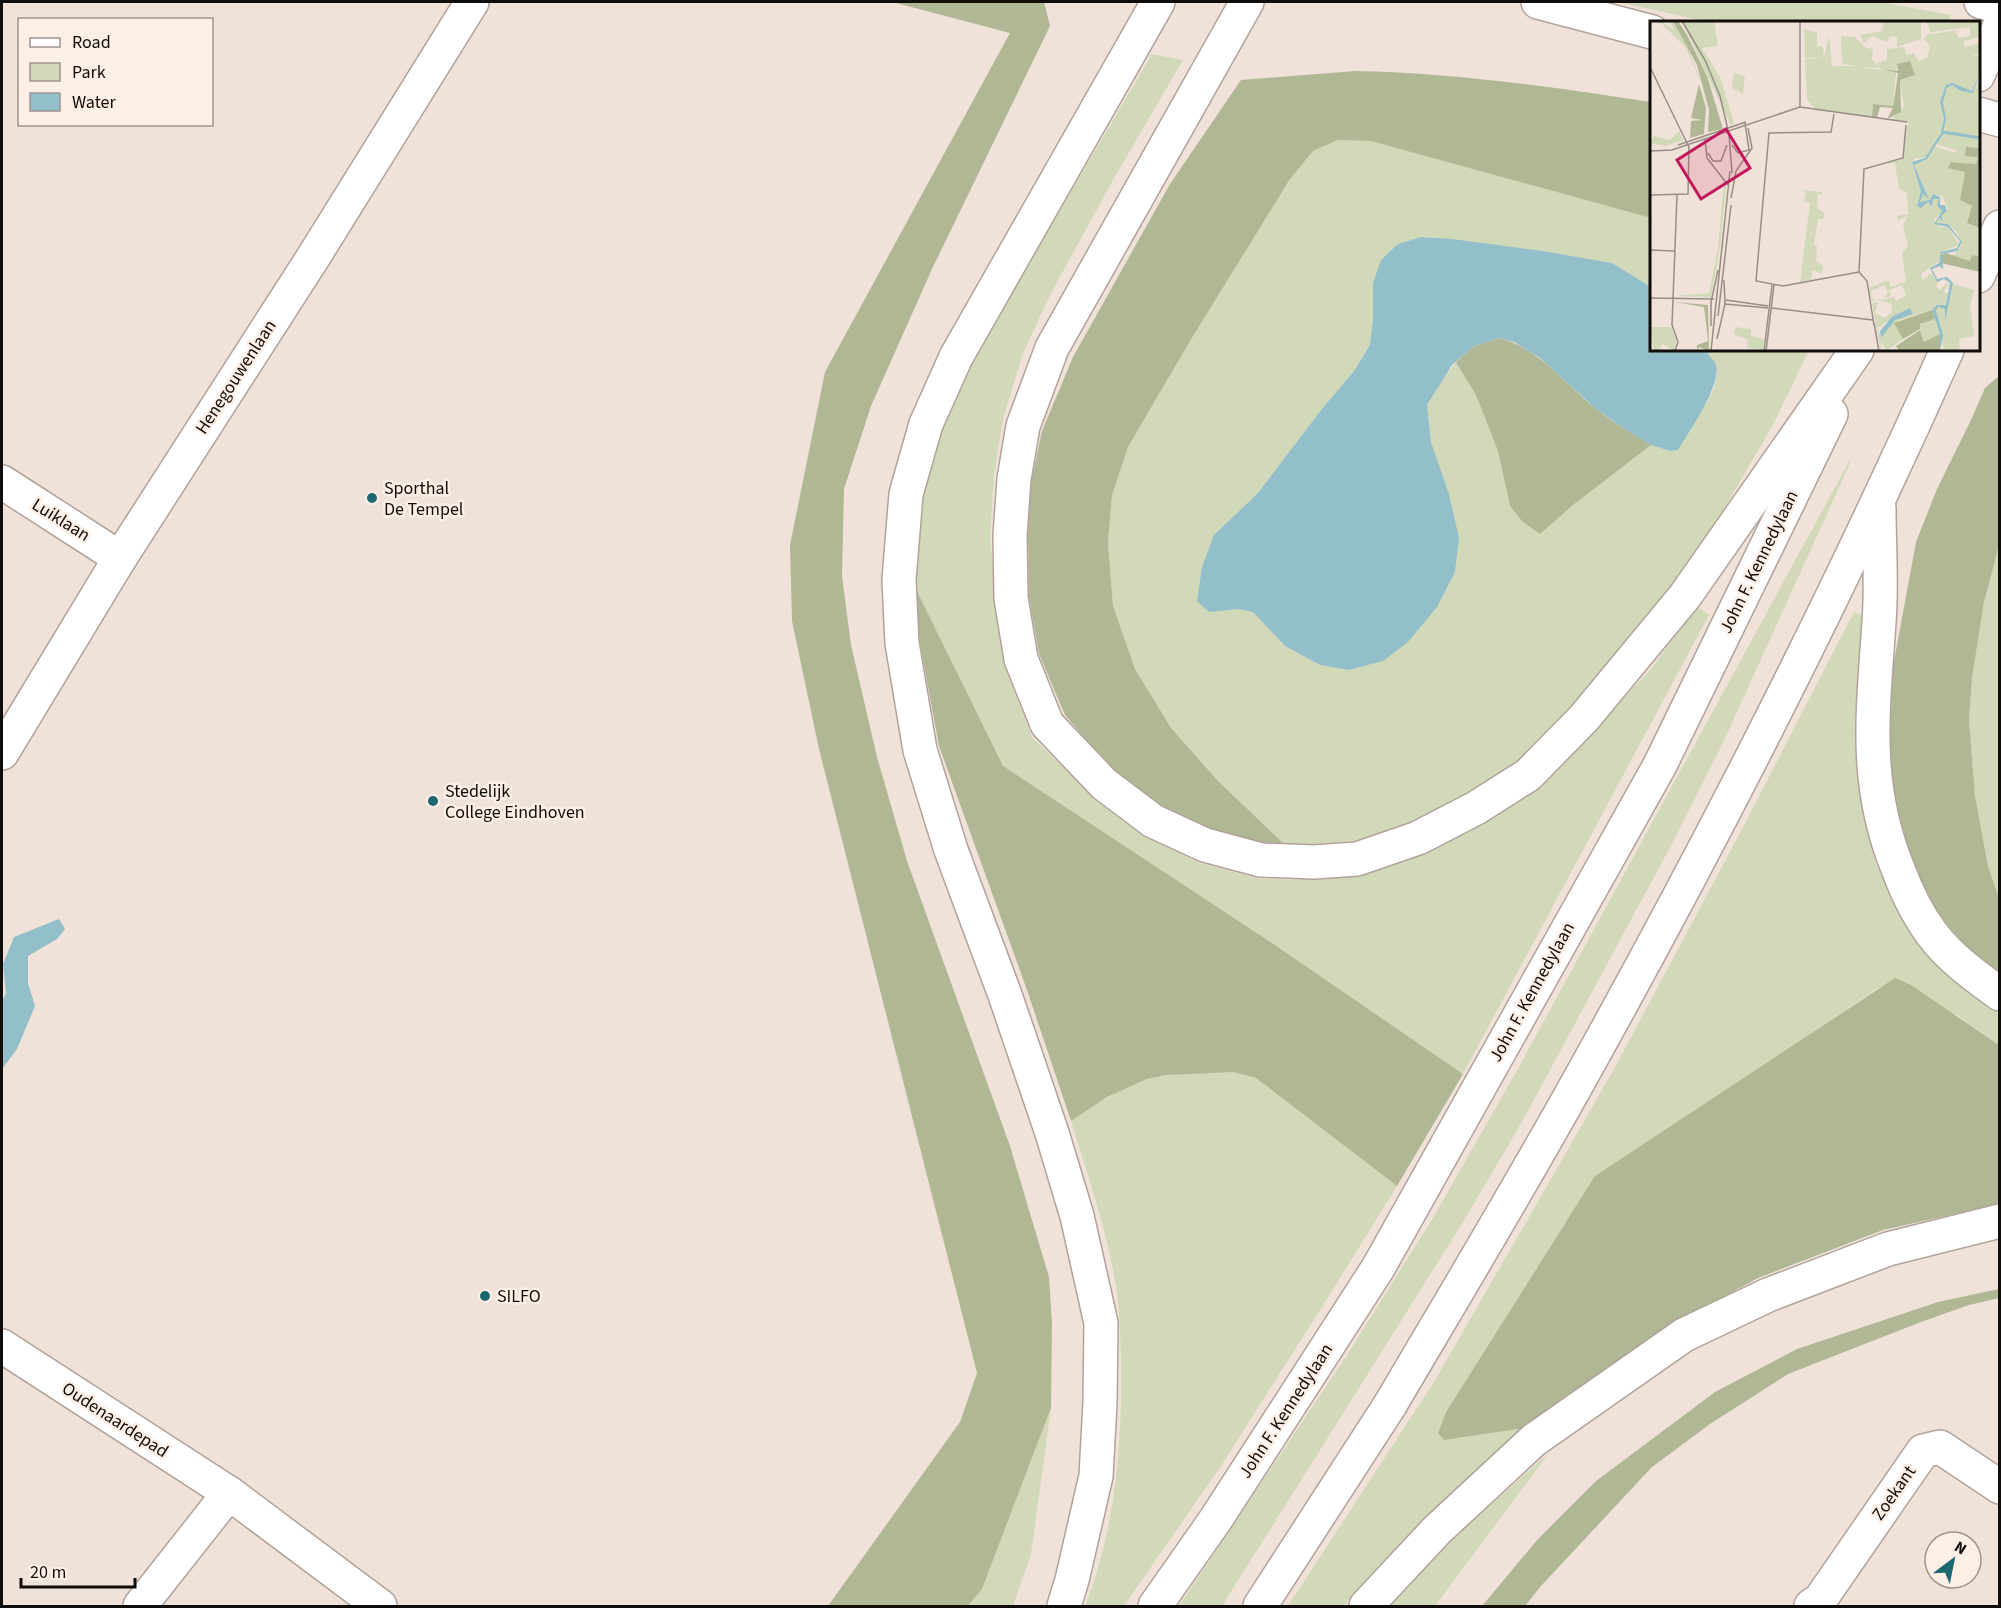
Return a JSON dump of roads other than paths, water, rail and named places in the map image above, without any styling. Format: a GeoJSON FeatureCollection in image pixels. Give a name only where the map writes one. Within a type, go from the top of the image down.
{"type":"FeatureCollection","features":[{"type":"Feature","properties":{"kind":"main road","name":"Henegouwenlaan"},"geometry":{"type":"LineString","coordinates":[[2,753],[120,558],[314,256],[472,2]]}},
{"type":"Feature","properties":{"kind":"main road"},"geometry":{"type":"LineString","coordinates":[[1064,1606],[1096,1476],[1101,1323],[1077,1216],[1052,1133],[1005,995],[951,850],[920,750],[902,643],[899,580],[906,494],[926,424],[947,376],[1008,264],[1158,2]]}},
{"type":"Feature","properties":{"kind":"main road"},"geometry":{"type":"LineString","coordinates":[[1247,2],[1052,348],[1023,426],[1014,479],[1010,535],[1011,598],[1022,659],[1047,724],[1104,784],[1154,821],[1205,844],[1261,860],[1314,862],[1357,858],[1418,838],[1476,808],[1528,775],[1584,718],[1685,596],[1857,351]]}},
{"type":"Feature","properties":{"kind":"main road"},"geometry":{"type":"LineString","coordinates":[[1538,2],[1650,31]]}},
{"type":"Feature","properties":{"kind":"main road"},"geometry":{"type":"LineString","coordinates":[[1981,2],[2000,6]]}},
{"type":"Feature","properties":{"kind":"main road"},"geometry":{"type":"LineString","coordinates":[[1980,70],[2000,25]]}},
{"type":"Feature","properties":{"kind":"main road"},"geometry":{"type":"LineString","coordinates":[[1980,115],[2000,120]]}},
{"type":"Feature","properties":{"kind":"main road"},"geometry":{"type":"LineString","coordinates":[[1980,272],[2000,227]]}},
{"type":"Feature","properties":{"kind":"main road","name":"John F. Kennedylaan"},"geometry":{"type":"LineString","coordinates":[[1155,1606],[1216,1519],[1390,1247],[1660,765],[1827,423],[1858,351]]}},
{"type":"Feature","properties":{"kind":"main road"},"geometry":{"type":"LineString","coordinates":[[1260,1606],[1390,1405],[1577,1085],[1735,791],[1815,633],[1879,501],[1947,351]]}},
{"type":"Feature","properties":{"kind":"main road","name":"Luiklaan"},"geometry":{"type":"LineString","coordinates":[[2,483],[120,558]]}},
{"type":"Feature","properties":{"kind":"main road"},"geometry":{"type":"LineString","coordinates":[[1879,501],[1880,620],[1875,665],[1872,736],[1874,778],[1881,819],[1893,859],[1911,902],[1933,935],[1965,969],[2000,994]]}},
{"type":"Feature","properties":{"kind":"main road"},"geometry":{"type":"LineString","coordinates":[[1366,1606],[1437,1530],[1534,1440],[1684,1335],[1767,1295],[1888,1249],[2000,1221]]}},
{"type":"Feature","properties":{"kind":"main road","name":"Oudenaardepad"},"geometry":{"type":"LineString","coordinates":[[2,1346],[230,1493],[380,1606]]}},
{"type":"Feature","properties":{"kind":"main road","name":"Zoekant"},"geometry":{"type":"LineString","coordinates":[[1811,1606],[1820,1600],[1923,1451],[1940,1447],[2000,1487]]}},
{"type":"Feature","properties":{"kind":"main road"},"geometry":{"type":"LineString","coordinates":[[140,1606],[230,1493]]}},
{"type":"Feature","properties":{"kind":"water"},"geometry":{"type":"Polygon","coordinates":[[[1421,237],[1453,239],[1612,263],[1650,286],[1650,351],[1706,351],[1716,365],[1716,374],[1703,409],[1678,450],[1670,451],[1651,445],[1596,409],[1540,358],[1514,342],[1499,338],[1474,346],[1452,365],[1427,405],[1431,442],[1449,494],[1459,538],[1455,572],[1437,607],[1408,642],[1383,661],[1349,670],[1320,665],[1285,646],[1253,612],[1238,609],[1209,612],[1197,601],[1202,567],[1214,535],[1258,493],[1321,410],[1354,371],[1370,345],[1373,283],[1381,260],[1398,244],[1421,237]]]}},
{"type":"Feature","properties":{"kind":"water"},"geometry":{"type":"Polygon","coordinates":[[[59,919],[65,929],[57,939],[28,956],[28,983],[35,1006],[17,1049],[2,1069],[2,1002],[6,993],[3,964],[14,937],[59,919]]]}},
{"type":"Feature","properties":{"kind":"place","name":"Sporthal De Tempel"},"geometry":{"type":"Point","coordinates":[372,498]}},
{"type":"Feature","properties":{"kind":"place","name":"Stedelijk College Eindhoven"},"geometry":{"type":"Point","coordinates":[433,801]}},
{"type":"Feature","properties":{"kind":"place","name":"SILFO"},"geometry":{"type":"Point","coordinates":[485,1296]}}]}
